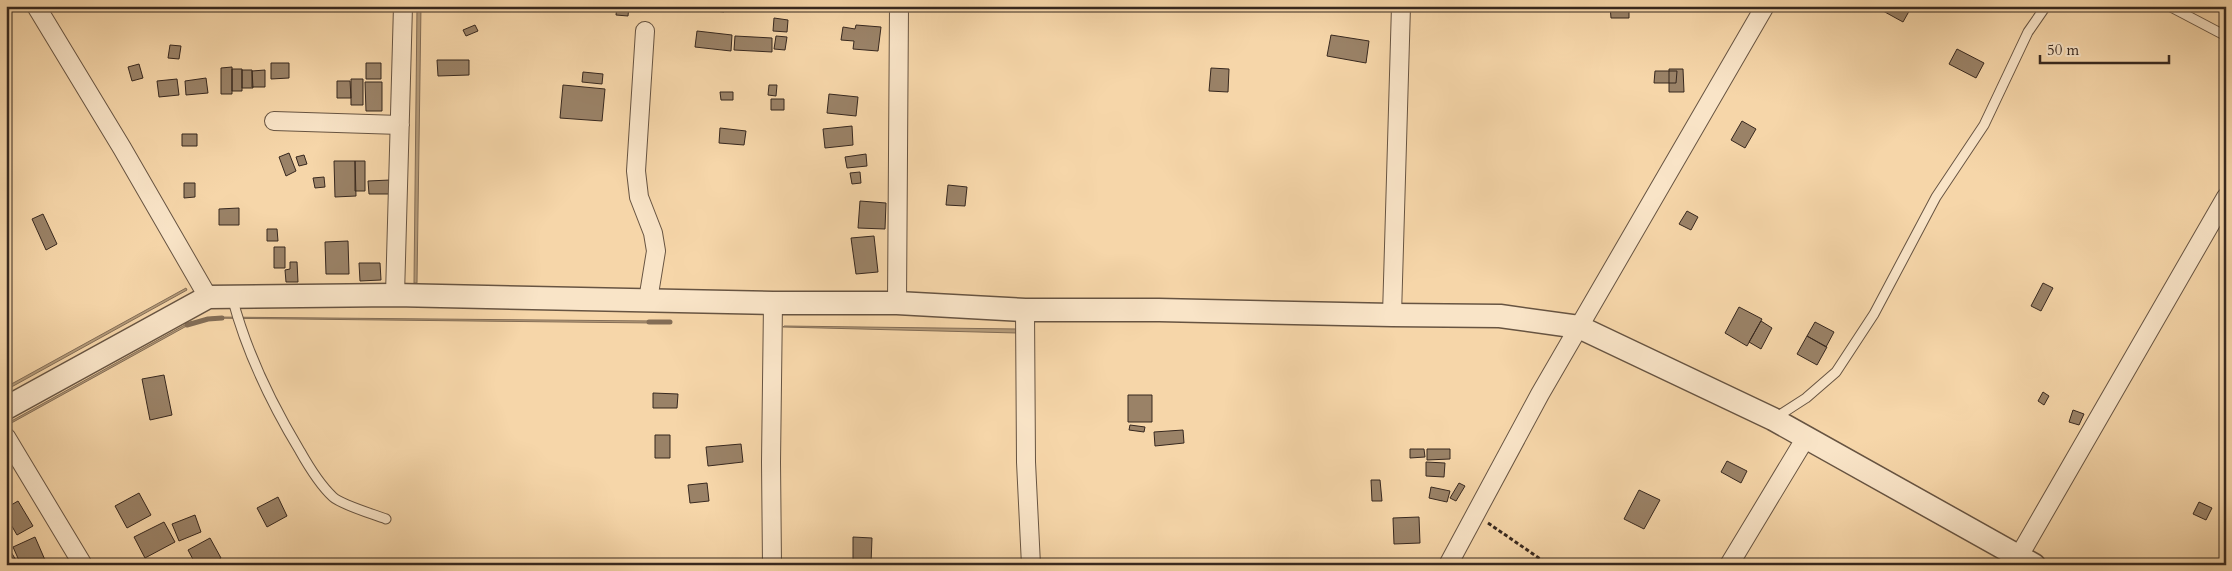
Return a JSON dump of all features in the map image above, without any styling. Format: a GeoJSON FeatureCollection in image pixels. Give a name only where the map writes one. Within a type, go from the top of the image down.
{"type":"FeatureCollection","features":[{"type":"Feature","properties":{"kind":"street"},"geometry":{"type":"LineString","coordinates":[[36,6],[122,148],[208,297]]}},
{"type":"Feature","properties":{"kind":"street"},"geometry":{"type":"LineString","coordinates":[[395,295],[403,6]]}},
{"type":"Feature","properties":{"kind":"street"},"geometry":{"type":"LineString","coordinates":[[897,303],[899,6]]}},
{"type":"Feature","properties":{"kind":"street"},"geometry":{"type":"LineString","coordinates":[[1392,316],[1401,6]]}},
{"type":"Feature","properties":{"kind":"street"},"geometry":{"type":"LineString","coordinates":[[1448,565],[1540,394],[1765,6]]}},
{"type":"Feature","properties":{"kind":"street"},"geometry":{"type":"LineString","coordinates":[[645,31],[636,171],[639,196],[653,233],[656,251],[648,300]]}},
{"type":"Feature","properties":{"kind":"street"},"geometry":{"type":"LineString","coordinates":[[274,121],[400,125]]}},
{"type":"Feature","properties":{"kind":"street"},"geometry":{"type":"LineString","coordinates":[[6,408],[208,297],[395,295],[773,303],[897,303],[1025,310],[1159,310],[1392,316],[1500,316],[1579,326],[1773,419],[1805,439],[2027,561],[2226,197]]}},
{"type":"Feature","properties":{"kind":"street"},"geometry":{"type":"LineString","coordinates":[[772,565],[773,303]]}},
{"type":"Feature","properties":{"kind":"street"},"geometry":{"type":"LineString","coordinates":[[1025,310],[1026,462],[1031,565]]}},
{"type":"Feature","properties":{"kind":"street"},"geometry":{"type":"LineString","coordinates":[[6,437],[83,565]]}},
{"type":"Feature","properties":{"kind":"street"},"geometry":{"type":"LineString","coordinates":[[1729,565],[1805,439]]}},
{"type":"Feature","properties":{"kind":"lane"},"geometry":{"type":"LineString","coordinates":[[1773,419],[1806,398],[1836,372],[1874,314],[1936,197],[1984,125],[2028,32],[2046,6]]}},
{"type":"Feature","properties":{"kind":"lane"},"geometry":{"type":"LineString","coordinates":[[2169,6],[2226,36]]}},
{"type":"Feature","properties":{"kind":"lane"},"geometry":{"type":"LineString","coordinates":[[232,297],[239,326],[252,358],[288,430],[316,478],[334,498],[386,519]]}},
{"type":"Feature","properties":{"kind":"path"},"geometry":{"type":"LineString","coordinates":[[1476,515],[1549,565]]}},
{"type":"Feature","properties":{"kind":"shaded area"},"geometry":{"type":"Polygon","coordinates":[[[417,6],[421,6],[417,283],[414,283],[417,6]]]}},
{"type":"Feature","properties":{"kind":"shaded area"},"geometry":{"type":"Polygon","coordinates":[[[186,288],[187,290],[6,390],[6,387],[186,288]]]}},
{"type":"Feature","properties":{"kind":"shaded area"},"geometry":{"type":"Polygon","coordinates":[[[205,318],[653,321],[654,323],[205,318]]]}},
{"type":"Feature","properties":{"kind":"shaded area"},"geometry":{"type":"Polygon","coordinates":[[[192,321],[192,323],[6,426],[6,424],[192,321]]]}},
{"type":"Feature","properties":{"kind":"shaded area"},"geometry":{"type":"Polygon","coordinates":[[[783,327],[1017,329],[1017,333],[783,327]]]}},
{"type":"Feature","properties":{"kind":"building"},"geometry":{"type":"Polygon","coordinates":[[[617,6],[629,6],[628,16],[616,15],[617,6]]]}},
{"type":"Feature","properties":{"kind":"building"},"geometry":{"type":"Polygon","coordinates":[[[697,6],[725,6],[724,12],[697,9],[697,6]]]}},
{"type":"Feature","properties":{"kind":"building"},"geometry":{"type":"Polygon","coordinates":[[[1610,6],[1629,6],[1629,18],[1611,18],[1610,6]]]}},
{"type":"Feature","properties":{"kind":"building"},"geometry":{"type":"Polygon","coordinates":[[[1874,6],[1912,6],[1903,22],[1874,6]]]}},
{"type":"Feature","properties":{"kind":"building"},"geometry":{"type":"Polygon","coordinates":[[[774,18],[788,20],[787,32],[773,31],[774,18]]]}},
{"type":"Feature","properties":{"kind":"building"},"geometry":{"type":"Polygon","coordinates":[[[475,25],[478,31],[466,36],[463,30],[475,25]]]}},
{"type":"Feature","properties":{"kind":"building"},"geometry":{"type":"Polygon","coordinates":[[[856,25],[881,27],[878,51],[853,49],[854,41],[841,40],[843,27],[855,29],[856,25]]]}},
{"type":"Feature","properties":{"kind":"building"},"geometry":{"type":"Polygon","coordinates":[[[697,31],[732,35],[731,51],[695,47],[697,31]]]}},
{"type":"Feature","properties":{"kind":"building"},"geometry":{"type":"Polygon","coordinates":[[[1331,35],[1369,41],[1366,63],[1327,56],[1331,35]]]}},
{"type":"Feature","properties":{"kind":"building"},"geometry":{"type":"Polygon","coordinates":[[[735,36],[772,38],[772,52],[734,50],[735,36]]]}},
{"type":"Feature","properties":{"kind":"building"},"geometry":{"type":"Polygon","coordinates":[[[776,36],[787,37],[785,50],[774,49],[776,36]]]}},
{"type":"Feature","properties":{"kind":"building"},"geometry":{"type":"Polygon","coordinates":[[[170,45],[181,46],[179,59],[168,58],[170,45]]]}},
{"type":"Feature","properties":{"kind":"building"},"geometry":{"type":"Polygon","coordinates":[[[1957,49],[1984,63],[1976,78],[1949,64],[1957,49]]]}},
{"type":"Feature","properties":{"kind":"building"},"geometry":{"type":"Polygon","coordinates":[[[437,60],[469,60],[469,75],[438,76],[437,60]]]}},
{"type":"Feature","properties":{"kind":"building"},"geometry":{"type":"Polygon","coordinates":[[[271,63],[289,63],[289,78],[271,79],[271,63]]]}},
{"type":"Feature","properties":{"kind":"building"},"geometry":{"type":"Polygon","coordinates":[[[366,63],[381,63],[381,79],[366,79],[366,63]]]}},
{"type":"Feature","properties":{"kind":"building"},"geometry":{"type":"Polygon","coordinates":[[[139,64],[143,78],[132,81],[128,67],[139,64]]]}},
{"type":"Feature","properties":{"kind":"building"},"geometry":{"type":"Polygon","coordinates":[[[232,67],[232,94],[221,94],[221,68],[232,67]]]}},
{"type":"Feature","properties":{"kind":"building"},"geometry":{"type":"Polygon","coordinates":[[[1211,68],[1229,69],[1228,92],[1209,91],[1211,68]]]}},
{"type":"Feature","properties":{"kind":"building"},"geometry":{"type":"Polygon","coordinates":[[[232,69],[242,69],[242,91],[232,91],[232,69]]]}},
{"type":"Feature","properties":{"kind":"building"},"geometry":{"type":"Polygon","coordinates":[[[1669,69],[1683,69],[1684,92],[1669,92],[1669,69]]]}},
{"type":"Feature","properties":{"kind":"building"},"geometry":{"type":"Polygon","coordinates":[[[242,70],[252,70],[253,88],[242,88],[242,70]]]}},
{"type":"Feature","properties":{"kind":"building"},"geometry":{"type":"Polygon","coordinates":[[[265,70],[265,87],[252,87],[252,71],[265,70]]]}},
{"type":"Feature","properties":{"kind":"building"},"geometry":{"type":"Polygon","coordinates":[[[1655,71],[1677,71],[1676,83],[1654,83],[1655,71]]]}},
{"type":"Feature","properties":{"kind":"building"},"geometry":{"type":"Polygon","coordinates":[[[583,72],[603,74],[602,84],[582,82],[583,72]]]}},
{"type":"Feature","properties":{"kind":"building"},"geometry":{"type":"Polygon","coordinates":[[[206,78],[208,93],[186,95],[185,81],[206,78]]]}},
{"type":"Feature","properties":{"kind":"building"},"geometry":{"type":"Polygon","coordinates":[[[177,79],[179,95],[159,97],[157,81],[177,79]]]}},
{"type":"Feature","properties":{"kind":"building"},"geometry":{"type":"Polygon","coordinates":[[[351,79],[363,79],[363,105],[351,105],[351,79]]]}},
{"type":"Feature","properties":{"kind":"building"},"geometry":{"type":"Polygon","coordinates":[[[337,81],[350,81],[351,98],[337,98],[337,81]]]}},
{"type":"Feature","properties":{"kind":"building"},"geometry":{"type":"Polygon","coordinates":[[[365,82],[382,82],[382,111],[366,111],[365,82]]]}},
{"type":"Feature","properties":{"kind":"building"},"geometry":{"type":"Polygon","coordinates":[[[563,85],[605,89],[602,121],[560,118],[563,85]]]}},
{"type":"Feature","properties":{"kind":"building"},"geometry":{"type":"Polygon","coordinates":[[[769,85],[777,85],[776,96],[768,95],[769,85]]]}},
{"type":"Feature","properties":{"kind":"building"},"geometry":{"type":"Polygon","coordinates":[[[720,92],[733,92],[733,100],[721,100],[720,92]]]}},
{"type":"Feature","properties":{"kind":"building"},"geometry":{"type":"Polygon","coordinates":[[[829,94],[858,97],[856,116],[827,113],[829,94]]]}},
{"type":"Feature","properties":{"kind":"building"},"geometry":{"type":"Polygon","coordinates":[[[771,99],[784,99],[784,110],[771,110],[771,99]]]}},
{"type":"Feature","properties":{"kind":"building"},"geometry":{"type":"Polygon","coordinates":[[[1742,121],[1756,129],[1745,148],[1731,140],[1742,121]]]}},
{"type":"Feature","properties":{"kind":"building"},"geometry":{"type":"Polygon","coordinates":[[[852,126],[853,145],[825,148],[823,129],[852,126]]]}},
{"type":"Feature","properties":{"kind":"building"},"geometry":{"type":"Polygon","coordinates":[[[720,128],[746,131],[744,145],[719,143],[720,128]]]}},
{"type":"Feature","properties":{"kind":"building"},"geometry":{"type":"Polygon","coordinates":[[[182,134],[197,134],[197,146],[182,146],[182,134]]]}},
{"type":"Feature","properties":{"kind":"building"},"geometry":{"type":"Polygon","coordinates":[[[289,153],[296,171],[286,176],[279,157],[289,153]]]}},
{"type":"Feature","properties":{"kind":"building"},"geometry":{"type":"Polygon","coordinates":[[[866,154],[867,166],[847,168],[845,157],[866,154]]]}},
{"type":"Feature","properties":{"kind":"building"},"geometry":{"type":"Polygon","coordinates":[[[304,155],[307,164],[299,166],[296,157],[304,155]]]}},
{"type":"Feature","properties":{"kind":"building"},"geometry":{"type":"Polygon","coordinates":[[[334,161],[355,161],[356,196],[335,197],[334,161]]]}},
{"type":"Feature","properties":{"kind":"building"},"geometry":{"type":"Polygon","coordinates":[[[355,161],[365,161],[365,191],[355,191],[355,161]]]}},
{"type":"Feature","properties":{"kind":"building"},"geometry":{"type":"Polygon","coordinates":[[[860,172],[861,183],[852,184],[850,173],[860,172]]]}},
{"type":"Feature","properties":{"kind":"building"},"geometry":{"type":"Polygon","coordinates":[[[324,177],[325,187],[315,188],[313,178],[324,177]]]}},
{"type":"Feature","properties":{"kind":"building"},"geometry":{"type":"Polygon","coordinates":[[[390,180],[390,194],[369,194],[368,181],[390,180]]]}},
{"type":"Feature","properties":{"kind":"building"},"geometry":{"type":"Polygon","coordinates":[[[184,183],[195,183],[195,197],[184,198],[184,183]]]}},
{"type":"Feature","properties":{"kind":"building"},"geometry":{"type":"Polygon","coordinates":[[[948,185],[967,187],[965,206],[946,205],[948,185]]]}},
{"type":"Feature","properties":{"kind":"building"},"geometry":{"type":"Polygon","coordinates":[[[860,201],[886,203],[885,229],[858,228],[860,201]]]}},
{"type":"Feature","properties":{"kind":"building"},"geometry":{"type":"Polygon","coordinates":[[[239,208],[239,225],[219,225],[219,209],[239,208]]]}},
{"type":"Feature","properties":{"kind":"building"},"geometry":{"type":"Polygon","coordinates":[[[1687,211],[1698,217],[1691,230],[1679,224],[1687,211]]]}},
{"type":"Feature","properties":{"kind":"building"},"geometry":{"type":"Polygon","coordinates":[[[43,214],[57,244],[46,250],[32,219],[43,214]]]}},
{"type":"Feature","properties":{"kind":"building"},"geometry":{"type":"Polygon","coordinates":[[[267,229],[277,229],[278,241],[267,241],[267,229]]]}},
{"type":"Feature","properties":{"kind":"building"},"geometry":{"type":"Polygon","coordinates":[[[874,236],[878,272],[856,274],[851,238],[874,236]]]}},
{"type":"Feature","properties":{"kind":"building"},"geometry":{"type":"Polygon","coordinates":[[[348,241],[349,274],[326,274],[325,242],[348,241]]]}},
{"type":"Feature","properties":{"kind":"building"},"geometry":{"type":"Polygon","coordinates":[[[274,247],[285,247],[285,268],[274,268],[274,247]]]}},
{"type":"Feature","properties":{"kind":"building"},"geometry":{"type":"Polygon","coordinates":[[[290,262],[297,262],[298,282],[286,282],[285,270],[290,269],[290,262]]]}},
{"type":"Feature","properties":{"kind":"building"},"geometry":{"type":"Polygon","coordinates":[[[359,263],[380,263],[381,280],[360,281],[359,263]]]}},
{"type":"Feature","properties":{"kind":"building"},"geometry":{"type":"Polygon","coordinates":[[[2043,283],[2053,288],[2041,311],[2031,306],[2043,283]]]}},
{"type":"Feature","properties":{"kind":"building"},"geometry":{"type":"Polygon","coordinates":[[[1739,307],[1762,319],[1747,346],[1725,333],[1739,307]]]}},
{"type":"Feature","properties":{"kind":"building"},"geometry":{"type":"Polygon","coordinates":[[[1761,321],[1772,328],[1761,349],[1749,342],[1761,321]]]}},
{"type":"Feature","properties":{"kind":"building"},"geometry":{"type":"Polygon","coordinates":[[[1815,322],[1834,332],[1826,347],[1807,336],[1815,322]]]}},
{"type":"Feature","properties":{"kind":"building"},"geometry":{"type":"Polygon","coordinates":[[[1807,336],[1827,347],[1817,365],[1797,354],[1807,336]]]}},
{"type":"Feature","properties":{"kind":"building"},"geometry":{"type":"Polygon","coordinates":[[[164,375],[172,415],[150,420],[142,379],[164,375]]]}},
{"type":"Feature","properties":{"kind":"building"},"geometry":{"type":"Polygon","coordinates":[[[2043,392],[2049,396],[2044,405],[2038,401],[2043,392]]]}},
{"type":"Feature","properties":{"kind":"building"},"geometry":{"type":"Polygon","coordinates":[[[653,393],[678,394],[677,408],[653,408],[653,393]]]}},
{"type":"Feature","properties":{"kind":"building"},"geometry":{"type":"Polygon","coordinates":[[[1128,395],[1152,395],[1152,422],[1128,422],[1128,395]]]}},
{"type":"Feature","properties":{"kind":"building"},"geometry":{"type":"Polygon","coordinates":[[[2073,410],[2084,414],[2079,425],[2069,422],[2073,410]]]}},
{"type":"Feature","properties":{"kind":"building"},"geometry":{"type":"Polygon","coordinates":[[[1130,425],[1145,427],[1144,432],[1129,430],[1130,425]]]}},
{"type":"Feature","properties":{"kind":"building"},"geometry":{"type":"Polygon","coordinates":[[[1183,430],[1184,443],[1155,446],[1154,432],[1183,430]]]}},
{"type":"Feature","properties":{"kind":"building"},"geometry":{"type":"Polygon","coordinates":[[[655,435],[670,435],[670,458],[655,458],[655,435]]]}},
{"type":"Feature","properties":{"kind":"building"},"geometry":{"type":"Polygon","coordinates":[[[741,444],[743,462],[708,466],[706,447],[741,444]]]}},
{"type":"Feature","properties":{"kind":"building"},"geometry":{"type":"Polygon","coordinates":[[[1410,449],[1424,449],[1425,457],[1410,458],[1410,449]]]}},
{"type":"Feature","properties":{"kind":"building"},"geometry":{"type":"Polygon","coordinates":[[[1427,449],[1450,449],[1450,459],[1427,460],[1427,449]]]}},
{"type":"Feature","properties":{"kind":"building"},"geometry":{"type":"Polygon","coordinates":[[[1727,461],[1747,471],[1741,483],[1721,472],[1727,461]]]}},
{"type":"Feature","properties":{"kind":"building"},"geometry":{"type":"Polygon","coordinates":[[[1426,462],[1445,463],[1444,477],[1426,476],[1426,462]]]}},
{"type":"Feature","properties":{"kind":"building"},"geometry":{"type":"Polygon","coordinates":[[[1371,480],[1380,480],[1382,501],[1372,501],[1371,480]]]}},
{"type":"Feature","properties":{"kind":"building"},"geometry":{"type":"Polygon","coordinates":[[[707,483],[709,501],[690,503],[688,485],[707,483]]]}},
{"type":"Feature","properties":{"kind":"building"},"geometry":{"type":"Polygon","coordinates":[[[1459,483],[1465,486],[1456,501],[1450,498],[1459,483]]]}},
{"type":"Feature","properties":{"kind":"building"},"geometry":{"type":"Polygon","coordinates":[[[1431,487],[1450,491],[1447,502],[1429,498],[1431,487]]]}},
{"type":"Feature","properties":{"kind":"building"},"geometry":{"type":"Polygon","coordinates":[[[1639,490],[1660,500],[1644,529],[1624,519],[1639,490]]]}},
{"type":"Feature","properties":{"kind":"building"},"geometry":{"type":"Polygon","coordinates":[[[139,493],[151,515],[127,528],[115,506],[139,493]]]}},
{"type":"Feature","properties":{"kind":"building"},"geometry":{"type":"Polygon","coordinates":[[[278,497],[287,516],[267,527],[257,508],[278,497]]]}},
{"type":"Feature","properties":{"kind":"building"},"geometry":{"type":"Polygon","coordinates":[[[18,501],[33,526],[17,535],[6,516],[6,508],[18,501]]]}},
{"type":"Feature","properties":{"kind":"building"},"geometry":{"type":"Polygon","coordinates":[[[2199,502],[2212,508],[2206,520],[2193,514],[2199,502]]]}},
{"type":"Feature","properties":{"kind":"building"},"geometry":{"type":"Polygon","coordinates":[[[195,515],[201,532],[179,541],[172,524],[195,515]]]}},
{"type":"Feature","properties":{"kind":"building"},"geometry":{"type":"Polygon","coordinates":[[[1419,517],[1420,543],[1394,544],[1393,518],[1419,517]]]}},
{"type":"Feature","properties":{"kind":"building"},"geometry":{"type":"Polygon","coordinates":[[[164,522],[175,542],[145,558],[134,537],[164,522]]]}},
{"type":"Feature","properties":{"kind":"building"},"geometry":{"type":"Polygon","coordinates":[[[35,537],[45,560],[35,565],[21,565],[13,547],[35,537]]]}},
{"type":"Feature","properties":{"kind":"building"},"geometry":{"type":"Polygon","coordinates":[[[853,537],[872,538],[871,564],[853,563],[853,537]]]}},
{"type":"Feature","properties":{"kind":"building"},"geometry":{"type":"Polygon","coordinates":[[[210,538],[221,558],[210,565],[196,565],[188,550],[210,538]]]}},
{"type":"Feature","properties":{"kind":"building"},"geometry":{"type":"Polygon","coordinates":[[[10,550],[17,562],[6,565],[6,551],[10,550]]]}},
{"type":"Feature","properties":{"kind":"waterway"},"geometry":{"type":"LineString","coordinates":[[187,325],[208,319],[222,318]]}},
{"type":"Feature","properties":{"kind":"waterway"},"geometry":{"type":"LineString","coordinates":[[649,322],[670,322]]}}]}
